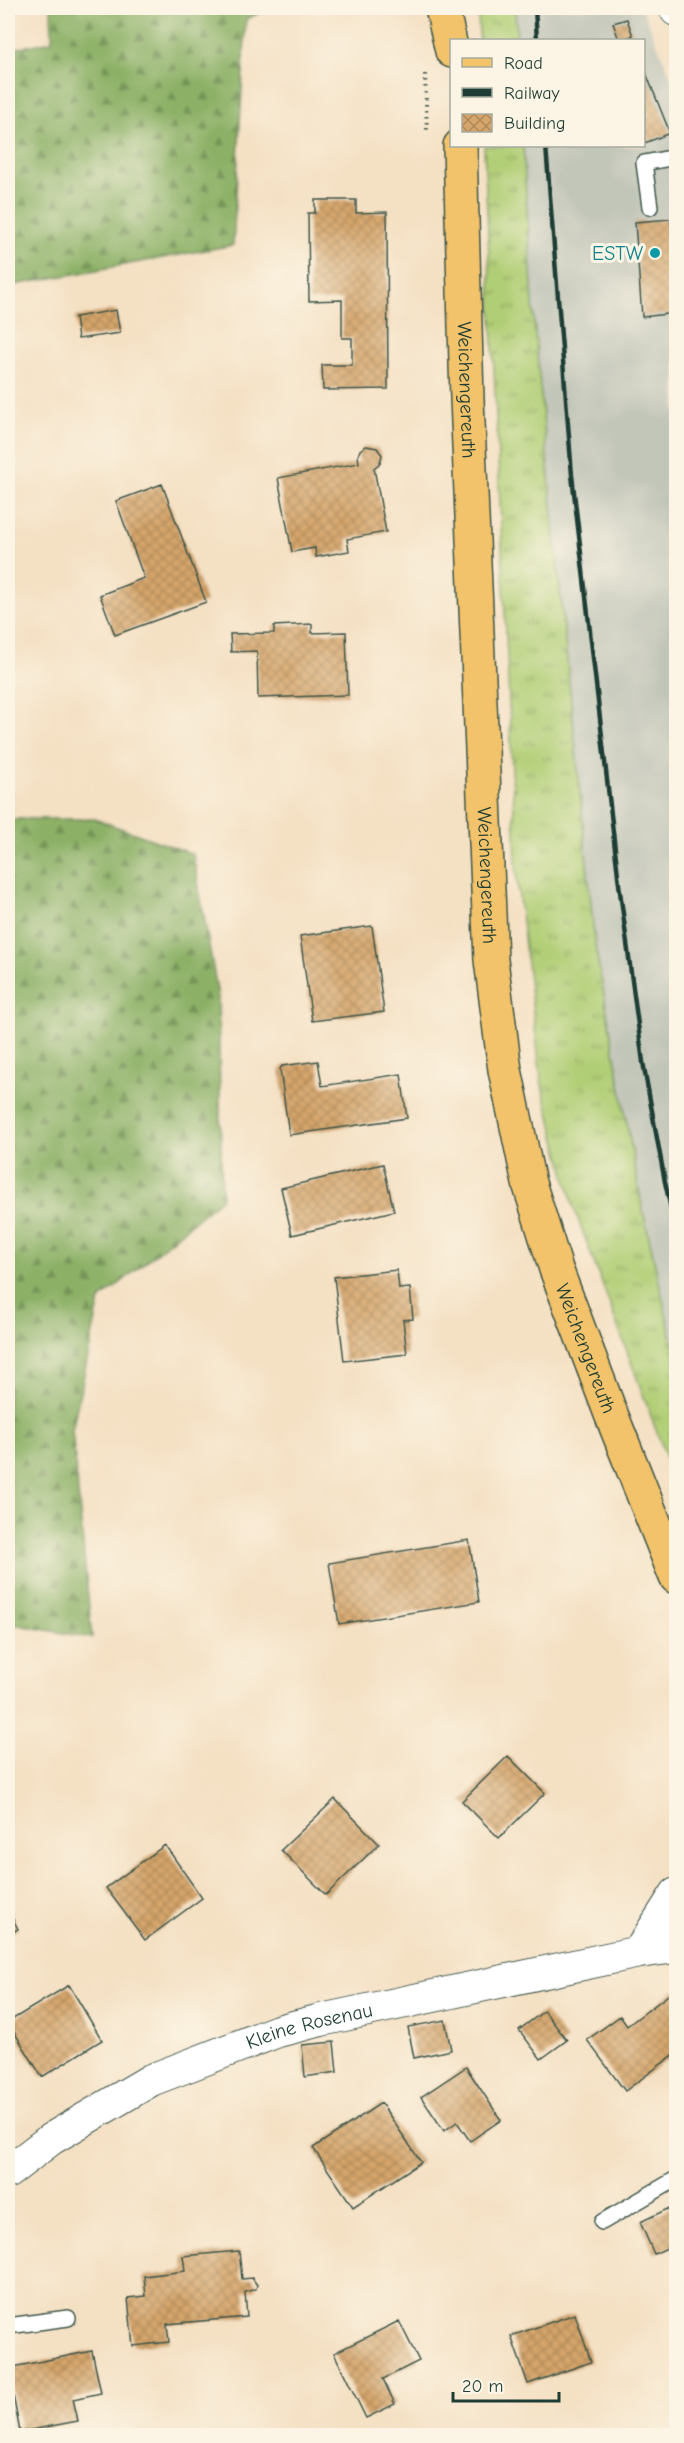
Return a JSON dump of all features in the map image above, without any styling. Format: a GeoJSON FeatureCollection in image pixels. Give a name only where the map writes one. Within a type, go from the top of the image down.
{"type":"FeatureCollection","features":[{"type":"Feature","properties":{"kind":"main road"},"geometry":{"type":"LineString","coordinates":[[442,8],[450,42]]}},
{"type":"Feature","properties":{"kind":"main road"},"geometry":{"type":"LineString","coordinates":[[461,39],[463,8]]}},
{"type":"Feature","properties":{"kind":"main road","name":"Weichengereuth"},"geometry":{"type":"LineString","coordinates":[[460,147],[466,388],[490,960],[505,1070],[529,1183],[556,1269],[610,1413],[676,1577]]}},
{"type":"Feature","properties":{"kind":"street"},"geometry":{"type":"LineString","coordinates":[[639,1952],[676,1894]]}},
{"type":"Feature","properties":{"kind":"street","name":"Kleine Rosenau"},"geometry":{"type":"LineString","coordinates":[[8,2172],[51,2139],[151,2080],[278,2031],[639,1952],[676,1947]]}},
{"type":"Feature","properties":{"kind":"lane"},"geometry":{"type":"LineString","coordinates":[[650,207],[644,163],[676,157]]}},
{"type":"Feature","properties":{"kind":"lane"},"geometry":{"type":"LineString","coordinates":[[602,2222],[676,2179]]}},
{"type":"Feature","properties":{"kind":"lane"},"geometry":{"type":"LineString","coordinates":[[8,2326],[68,2318]]}},
{"type":"Feature","properties":{"kind":"shaded area"},"geometry":{"type":"Polygon","coordinates":[[[515,8],[642,8],[676,89],[676,1358],[641,1201],[595,945],[535,334],[523,147],[645,147],[645,39],[517,39],[515,8]]]}},
{"type":"Feature","properties":{"kind":"green space"},"geometry":{"type":"Polygon","coordinates":[[[51,8],[271,8],[246,19],[233,245],[8,286],[8,50],[52,41],[51,8]]]}},
{"type":"Feature","properties":{"kind":"green space"},"geometry":{"type":"Polygon","coordinates":[[[478,8],[515,8],[517,39],[479,39],[478,8]]]}},
{"type":"Feature","properties":{"kind":"green space"},"geometry":{"type":"Polygon","coordinates":[[[484,147],[523,147],[535,334],[595,945],[641,1201],[676,1358],[676,1484],[573,1205],[542,1086],[517,881],[484,147]]]}},
{"type":"Feature","properties":{"kind":"green space"},"geometry":{"type":"Polygon","coordinates":[[[8,819],[95,819],[193,854],[218,996],[222,1198],[100,1300],[72,1430],[92,1638],[8,1623],[8,819]]]}},
{"type":"Feature","properties":{"kind":"building"},"geometry":{"type":"Polygon","coordinates":[[[627,19],[633,36],[619,39],[613,23],[627,19]]]}},
{"type":"Feature","properties":{"kind":"building"},"geometry":{"type":"Polygon","coordinates":[[[645,70],[670,133],[645,143],[645,70]]]}},
{"type":"Feature","properties":{"kind":"building"},"geometry":{"type":"Polygon","coordinates":[[[315,200],[356,200],[356,213],[387,212],[388,389],[323,390],[322,365],[352,365],[352,338],[342,338],[342,300],[309,301],[308,213],[315,213],[315,200]]]}},
{"type":"Feature","properties":{"kind":"building","name":"ESTW"},"geometry":{"type":"Polygon","coordinates":[[[671,219],[676,313],[642,317],[635,222],[671,219]]]}},
{"type":"Feature","properties":{"kind":"building"},"geometry":{"type":"Polygon","coordinates":[[[116,310],[120,333],[78,339],[75,317],[116,310]]]}},
{"type":"Feature","properties":{"kind":"building"},"geometry":{"type":"Polygon","coordinates":[[[366,446],[377,448],[382,455],[380,463],[374,468],[386,532],[347,539],[349,551],[316,557],[315,548],[292,552],[278,478],[359,463],[360,450],[366,446]]]}},
{"type":"Feature","properties":{"kind":"building"},"geometry":{"type":"Polygon","coordinates":[[[162,484],[206,602],[115,635],[100,595],[144,578],[116,501],[162,484]]]}},
{"type":"Feature","properties":{"kind":"building"},"geometry":{"type":"Polygon","coordinates":[[[312,624],[312,633],[346,632],[348,695],[258,698],[257,651],[231,652],[230,634],[274,633],[274,626],[312,624]]]}},
{"type":"Feature","properties":{"kind":"building"},"geometry":{"type":"Polygon","coordinates":[[[372,926],[384,1012],[312,1021],[300,936],[372,926]]]}},
{"type":"Feature","properties":{"kind":"building"},"geometry":{"type":"Polygon","coordinates":[[[318,1061],[322,1086],[401,1074],[407,1118],[289,1135],[280,1069],[282,1066],[318,1061]]]}},
{"type":"Feature","properties":{"kind":"building"},"geometry":{"type":"Polygon","coordinates":[[[383,1164],[394,1211],[292,1235],[281,1188],[383,1164]]]}},
{"type":"Feature","properties":{"kind":"building"},"geometry":{"type":"Polygon","coordinates":[[[397,1270],[399,1289],[410,1288],[413,1319],[403,1320],[407,1354],[344,1361],[334,1277],[397,1270]]]}},
{"type":"Feature","properties":{"kind":"building"},"geometry":{"type":"Polygon","coordinates":[[[469,1540],[479,1602],[339,1624],[329,1563],[469,1540]]]}},
{"type":"Feature","properties":{"kind":"building"},"geometry":{"type":"Polygon","coordinates":[[[508,1756],[545,1793],[499,1838],[462,1801],[508,1756]]]}},
{"type":"Feature","properties":{"kind":"building"},"geometry":{"type":"Polygon","coordinates":[[[335,1799],[379,1844],[326,1895],[281,1850],[335,1799]]]}},
{"type":"Feature","properties":{"kind":"building"},"geometry":{"type":"Polygon","coordinates":[[[165,1845],[202,1898],[145,1940],[106,1888],[165,1845]]]}},
{"type":"Feature","properties":{"kind":"building"},"geometry":{"type":"Polygon","coordinates":[[[8,1909],[18,1929],[8,1935],[8,1909]]]}},
{"type":"Feature","properties":{"kind":"building"},"geometry":{"type":"Polygon","coordinates":[[[69,1985],[102,2040],[42,2077],[8,2022],[69,1985]]]}},
{"type":"Feature","properties":{"kind":"building"},"geometry":{"type":"Polygon","coordinates":[[[675,1990],[676,2053],[625,2091],[587,2040],[620,2016],[627,2026],[675,1990]]]}},
{"type":"Feature","properties":{"kind":"building"},"geometry":{"type":"Polygon","coordinates":[[[544,2011],[567,2040],[541,2059],[519,2030],[544,2011]]]}},
{"type":"Feature","properties":{"kind":"building"},"geometry":{"type":"Polygon","coordinates":[[[445,2020],[451,2050],[414,2058],[408,2027],[445,2020]]]}},
{"type":"Feature","properties":{"kind":"building"},"geometry":{"type":"Polygon","coordinates":[[[334,2042],[337,2072],[305,2077],[302,2045],[334,2042]]]}},
{"type":"Feature","properties":{"kind":"building"},"geometry":{"type":"Polygon","coordinates":[[[466,2067],[501,2120],[470,2141],[457,2122],[444,2131],[421,2097],[466,2067]]]}},
{"type":"Feature","properties":{"kind":"building"},"geometry":{"type":"Polygon","coordinates":[[[381,2103],[421,2162],[353,2207],[313,2148],[381,2103]]]}},
{"type":"Feature","properties":{"kind":"building"},"geometry":{"type":"Polygon","coordinates":[[[676,2205],[676,2244],[654,2254],[640,2222],[676,2205]]]}},
{"type":"Feature","properties":{"kind":"building"},"geometry":{"type":"Polygon","coordinates":[[[239,2251],[242,2279],[252,2278],[257,2285],[256,2289],[245,2292],[247,2317],[167,2324],[169,2342],[133,2346],[128,2298],[146,2296],[144,2276],[185,2271],[183,2256],[239,2251]]]}},
{"type":"Feature","properties":{"kind":"building"},"geometry":{"type":"Polygon","coordinates":[[[575,2314],[591,2362],[528,2384],[511,2336],[575,2314]]]}},
{"type":"Feature","properties":{"kind":"building"},"geometry":{"type":"Polygon","coordinates":[[[399,2321],[419,2361],[383,2379],[395,2404],[366,2418],[334,2353],[399,2321]]]}},
{"type":"Feature","properties":{"kind":"building"},"geometry":{"type":"Polygon","coordinates":[[[92,2351],[101,2393],[73,2399],[78,2421],[20,2432],[8,2368],[92,2351]]]}},
{"type":"Feature","properties":{"kind":"railway"},"geometry":{"type":"LineString","coordinates":[[535,8],[537,39]]}},
{"type":"Feature","properties":{"kind":"railway"},"geometry":{"type":"LineString","coordinates":[[546,147],[572,475],[619,884],[643,1062],[676,1231]]}},
{"type":"Feature","properties":{"kind":"place","name":"ESTW"},"geometry":{"type":"Point","coordinates":[655,253]}}]}
